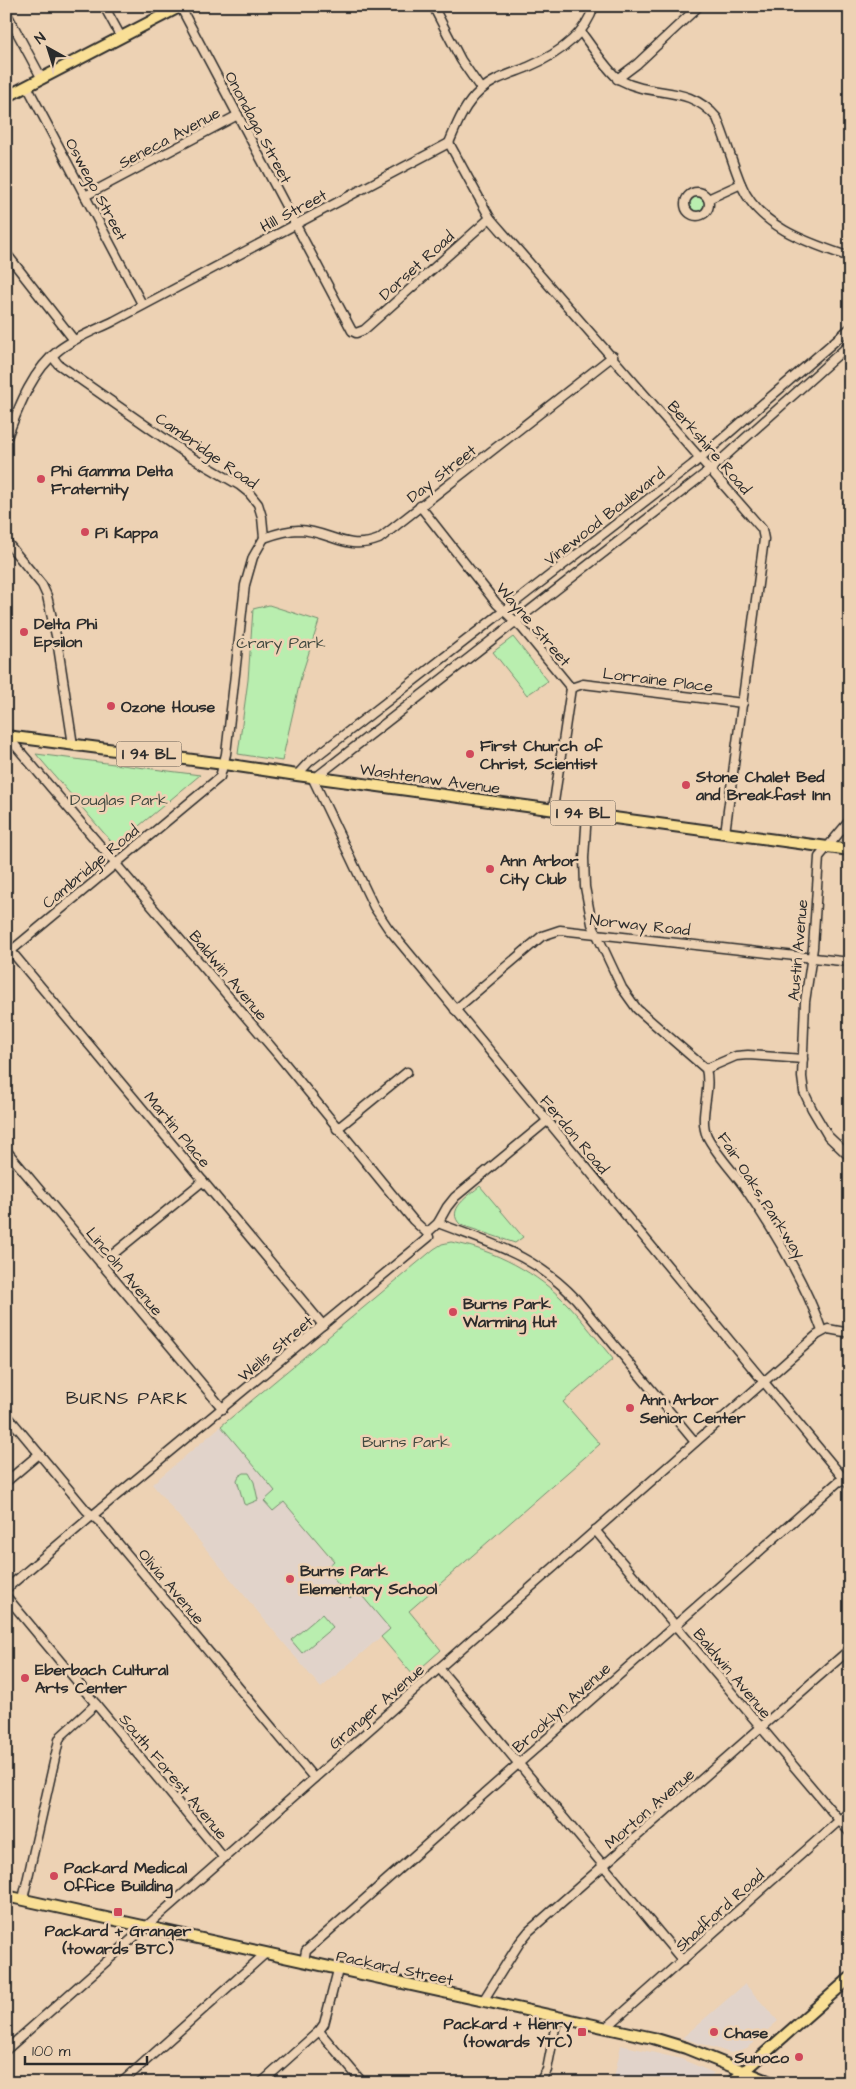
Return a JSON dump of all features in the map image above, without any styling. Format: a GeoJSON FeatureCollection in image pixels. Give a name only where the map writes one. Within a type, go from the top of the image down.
{"type":"FeatureCollection","features":[{"type":"Feature","properties":{"kind":"main road"},"geometry":{"type":"LineString","coordinates":[[6,97],[181,6]]}},
{"type":"Feature","properties":{"kind":"main road","name":"Washtenaw Avenue"},"geometry":{"type":"LineString","coordinates":[[7,736],[850,850]]}},
{"type":"Feature","properties":{"kind":"main road","name":"Packard Street"},"geometry":{"type":"LineString","coordinates":[[7,1897],[674,2043],[773,2083]]}},
{"type":"Feature","properties":{"kind":"main road"},"geometry":{"type":"LineString","coordinates":[[731,2083],[850,1978]]}},
{"type":"Feature","properties":{"kind":"street"},"geometry":{"type":"LineString","coordinates":[[104,6],[121,37]]}},
{"type":"Feature","properties":{"kind":"street","name":"Onondaga Street"},"geometry":{"type":"LineString","coordinates":[[181,6],[350,328],[356,333],[360,333]]}},
{"type":"Feature","properties":{"kind":"street"},"geometry":{"type":"LineString","coordinates":[[433,6],[461,60],[481,90]]}},
{"type":"Feature","properties":{"kind":"street"},"geometry":{"type":"LineString","coordinates":[[449,143],[464,109],[481,90],[506,74],[547,58],[582,32],[589,21],[594,6]]}},
{"type":"Feature","properties":{"kind":"street"},"geometry":{"type":"LineString","coordinates":[[618,79],[699,6]]}},
{"type":"Feature","properties":{"kind":"street"},"geometry":{"type":"LineString","coordinates":[[6,12],[42,79]]}},
{"type":"Feature","properties":{"kind":"street"},"geometry":{"type":"LineString","coordinates":[[582,32],[618,79],[634,86],[679,94],[700,103],[718,118],[741,184],[752,203],[769,221],[793,235],[850,257]]}},
{"type":"Feature","properties":{"kind":"street","name":"Oswego Street"},"geometry":{"type":"LineString","coordinates":[[27,86],[142,304]]}},
{"type":"Feature","properties":{"kind":"street","name":"Seneca Avenue"},"geometry":{"type":"LineString","coordinates":[[85,196],[238,115]]}},
{"type":"Feature","properties":{"kind":"street","name":"Berkshire Road"},"geometry":{"type":"LineString","coordinates":[[449,143],[490,218],[760,524],[764,533],[725,833]]}},
{"type":"Feature","properties":{"kind":"street","name":"Hill Street"},"geometry":{"type":"LineString","coordinates":[[6,440],[30,387],[52,356],[74,340],[114,321],[142,304],[449,143]]}},
{"type":"Feature","properties":{"kind":"street"},"geometry":{"type":"LineString","coordinates":[[708,199],[741,184]]}},
{"type":"Feature","properties":{"kind":"street","name":"Dorset Road"},"geometry":{"type":"LineString","coordinates":[[360,333],[490,218]]}},
{"type":"Feature","properties":{"kind":"street"},"geometry":{"type":"LineString","coordinates":[[6,253],[74,340]]}},
{"type":"Feature","properties":{"kind":"street","name":"Vinewood Boulevard"},"geometry":{"type":"LineString","coordinates":[[298,776],[309,762],[701,458],[850,328]]}},
{"type":"Feature","properties":{"kind":"street","name":"Vinewood Boulevard"},"geometry":{"type":"LineString","coordinates":[[313,778],[711,469],[850,344]]}},
{"type":"Feature","properties":{"kind":"street","name":"Cambridge Road"},"geometry":{"type":"LineString","coordinates":[[9,953],[220,777],[224,764],[245,585],[253,557],[264,538],[262,517],[258,504],[249,493],[191,457],[58,364],[52,356]]}},
{"type":"Feature","properties":{"kind":"street","name":"Day Street"},"geometry":{"type":"LineString","coordinates":[[264,538],[299,530],[318,533],[352,544],[379,539],[613,356]]}},
{"type":"Feature","properties":{"kind":"street","name":"Wayne Street"},"geometry":{"type":"LineString","coordinates":[[420,506],[497,604],[515,621],[571,688],[553,809]]}},
{"type":"Feature","properties":{"kind":"street"},"geometry":{"type":"LineString","coordinates":[[6,541],[42,585],[47,596],[57,640],[74,745]]}},
{"type":"Feature","properties":{"kind":"street","name":"Lorraine Place"},"geometry":{"type":"LineString","coordinates":[[571,688],[583,684],[742,703]]}},
{"type":"Feature","properties":{"kind":"street"},"geometry":{"type":"LineString","coordinates":[[368,717],[377,728]]}},
{"type":"Feature","properties":{"kind":"street","name":"Baldwin Avenue"},"geometry":{"type":"LineString","coordinates":[[7,736],[116,862],[413,1220],[426,1233]]}},
{"type":"Feature","properties":{"kind":"street","name":"Ferdon Road"},"geometry":{"type":"LineString","coordinates":[[313,778],[378,914],[764,1382],[847,1478],[850,1486]]}},
{"type":"Feature","properties":{"kind":"street"},"geometry":{"type":"LineString","coordinates":[[587,813],[584,858],[585,887],[592,924],[622,988],[637,1009],[706,1069],[742,1056],[803,1059]]}},
{"type":"Feature","properties":{"kind":"street"},"geometry":{"type":"LineString","coordinates":[[826,847],[850,820]]}},
{"type":"Feature","properties":{"kind":"street","name":"Austin Avenue"},"geometry":{"type":"LineString","coordinates":[[826,847],[819,857],[811,958],[805,1002],[802,1077],[804,1092],[812,1110],[828,1136],[850,1157]]}},
{"type":"Feature","properties":{"kind":"street","name":"Norway Road"},"geometry":{"type":"LineString","coordinates":[[456,1010],[542,936],[564,930],[850,962]]}},
{"type":"Feature","properties":{"kind":"street","name":"Martin Place"},"geometry":{"type":"LineString","coordinates":[[9,953],[323,1325]]}},
{"type":"Feature","properties":{"kind":"street","name":"Fair Oaks Parkway"},"geometry":{"type":"LineString","coordinates":[[706,1069],[709,1080],[703,1123],[707,1136],[745,1189],[799,1277],[822,1332]]}},
{"type":"Feature","properties":{"kind":"street"},"geometry":{"type":"LineString","coordinates":[[337,1129],[407,1072]]}},
{"type":"Feature","properties":{"kind":"street","name":"Wells Street"},"geometry":{"type":"LineString","coordinates":[[6,1589],[430,1237],[426,1233],[438,1223],[455,1197],[547,1121]]}},
{"type":"Feature","properties":{"kind":"street","name":"Lincoln Avenue"},"geometry":{"type":"LineString","coordinates":[[6,1150],[222,1409]]}},
{"type":"Feature","properties":{"kind":"street"},"geometry":{"type":"LineString","coordinates":[[101,1264],[203,1181]]}},
{"type":"Feature","properties":{"kind":"street"},"geometry":{"type":"LineString","coordinates":[[438,1223],[515,1253],[535,1263],[557,1279],[576,1299],[695,1442]]}},
{"type":"Feature","properties":{"kind":"street"},"geometry":{"type":"LineString","coordinates":[[822,1332],[834,1329],[850,1333]]}},
{"type":"Feature","properties":{"kind":"street","name":"Granger Avenue"},"geometry":{"type":"LineString","coordinates":[[6,2050],[822,1332]]}},
{"type":"Feature","properties":{"kind":"street","name":"Olivia Avenue"},"geometry":{"type":"LineString","coordinates":[[6,1414],[102,1524],[314,1778]]}},
{"type":"Feature","properties":{"kind":"street"},"geometry":{"type":"LineString","coordinates":[[6,1482],[39,1454]]}},
{"type":"Feature","properties":{"kind":"street","name":"Brooklyn Avenue"},"geometry":{"type":"LineString","coordinates":[[304,1962],[306,1951],[675,1624],[838,1482],[847,1478]]}},
{"type":"Feature","properties":{"kind":"street","name":"Baldwin Avenue"},"geometry":{"type":"LineString","coordinates":[[595,1530],[850,1834]]}},
{"type":"Feature","properties":{"kind":"street","name":"South Forest Avenue"},"geometry":{"type":"LineString","coordinates":[[6,1596],[224,1858]]}},
{"type":"Feature","properties":{"kind":"street","name":"Morton Avenue"},"geometry":{"type":"LineString","coordinates":[[483,2001],[529,1931],[850,1648]]}},
{"type":"Feature","properties":{"kind":"street"},"geometry":{"type":"LineString","coordinates":[[439,1668],[683,1961]]}},
{"type":"Feature","properties":{"kind":"street"},"geometry":{"type":"LineString","coordinates":[[23,1899],[58,1740],[96,1704]]}},
{"type":"Feature","properties":{"kind":"street","name":"Shadford Road"},"geometry":{"type":"LineString","coordinates":[[606,2028],[850,1811]]}},
{"type":"Feature","properties":{"kind":"street"},"geometry":{"type":"LineString","coordinates":[[121,2083],[266,1953]]}},
{"type":"Feature","properties":{"kind":"street"},"geometry":{"type":"LineString","coordinates":[[261,2083],[319,2032],[324,2024],[338,1970]]}},
{"type":"Feature","properties":{"kind":"street"},"geometry":{"type":"LineString","coordinates":[[539,2083],[547,2070],[558,2018]]}},
{"type":"Feature","properties":{"kind":"street"},"geometry":{"type":"LineString","coordinates":[[319,2032],[362,2083]]}},
{"type":"Feature","properties":{"kind":"shaded area","name":"Burns Park Elementary School"},"geometry":{"type":"Polygon","coordinates":[[[221,1426],[390,1629],[321,1688],[152,1484],[221,1426]]]}},
{"type":"Feature","properties":{"kind":"shaded area"},"geometry":{"type":"Polygon","coordinates":[[[745,1984],[778,2021],[747,2048],[731,2053],[682,2038],[745,1984]]]}},
{"type":"Feature","properties":{"kind":"shaded area"},"geometry":{"type":"Polygon","coordinates":[[[621,2045],[681,2059],[714,2073],[704,2083],[613,2083],[621,2045]]]}},
{"type":"Feature","properties":{"kind":"green space"},"geometry":{"type":"Polygon","coordinates":[[[694,197],[700,197],[704,204],[700,211],[694,211],[690,207],[690,201],[694,197]]]}},
{"type":"Feature","properties":{"kind":"green space","name":"Crary Park"},"geometry":{"type":"Polygon","coordinates":[[[269,605],[319,621],[301,677],[282,761],[238,754],[248,680],[253,609],[269,605]]]}},
{"type":"Feature","properties":{"kind":"green space"},"geometry":{"type":"Polygon","coordinates":[[[513,637],[548,681],[527,695],[493,652],[513,637]]]}},
{"type":"Feature","properties":{"kind":"green space","name":"Douglas Park"},"geometry":{"type":"Polygon","coordinates":[[[36,754],[200,775],[115,846],[36,754]]]}},
{"type":"Feature","properties":{"kind":"green space"},"geometry":{"type":"Polygon","coordinates":[[[480,1186],[523,1237],[515,1243],[461,1225],[457,1219],[455,1214],[460,1203],[480,1186]]]}},
{"type":"Feature","properties":{"kind":"green space","name":"Burns Park"},"geometry":{"type":"Polygon","coordinates":[[[451,1242],[484,1251],[515,1264],[543,1283],[568,1305],[613,1359],[563,1402],[600,1444],[409,1611],[441,1650],[413,1675],[381,1637],[390,1629],[358,1591],[350,1598],[325,1569],[334,1561],[284,1502],[273,1511],[264,1501],[275,1491],[221,1426],[434,1249],[442,1244],[451,1242]]]}},
{"type":"Feature","properties":{"kind":"green space"},"geometry":{"type":"Polygon","coordinates":[[[244,1473],[249,1473],[254,1482],[258,1500],[246,1505],[244,1504],[237,1480],[244,1473]]]}},
{"type":"Feature","properties":{"kind":"green space"},"geometry":{"type":"Polygon","coordinates":[[[322,1614],[333,1627],[302,1653],[291,1640],[322,1614]]]}},
{"type":"Feature","properties":{"kind":"place","name":"Phi Gamma Delta Fraternity"},"geometry":{"type":"Point","coordinates":[41,479]}},
{"type":"Feature","properties":{"kind":"place","name":"Pi Kappa"},"geometry":{"type":"Point","coordinates":[85,532]}},
{"type":"Feature","properties":{"kind":"place","name":"Delta Phi Epsilon"},"geometry":{"type":"Point","coordinates":[24,632]}},
{"type":"Feature","properties":{"kind":"place","name":"Ozone House"},"geometry":{"type":"Point","coordinates":[111,706]}},
{"type":"Feature","properties":{"kind":"place","name":"First Church of Christ, Scientist"},"geometry":{"type":"Point","coordinates":[470,754]}},
{"type":"Feature","properties":{"kind":"place","name":"Stone Chalet Bed and Breakfast Inn"},"geometry":{"type":"Point","coordinates":[686,785]}},
{"type":"Feature","properties":{"kind":"place","name":"Ann Arbor City Club"},"geometry":{"type":"Point","coordinates":[490,869]}},
{"type":"Feature","properties":{"kind":"place","name":"Burns Park Warming Hut"},"geometry":{"type":"Point","coordinates":[453,1312]}},
{"type":"Feature","properties":{"kind":"place","name":"Ann Arbor Senior Center"},"geometry":{"type":"Point","coordinates":[630,1408]}},
{"type":"Feature","properties":{"kind":"place","name":"Burns Park Elementary School"},"geometry":{"type":"Point","coordinates":[290,1579]}},
{"type":"Feature","properties":{"kind":"place","name":"Eberbach Cultural Arts Center"},"geometry":{"type":"Point","coordinates":[25,1678]}},
{"type":"Feature","properties":{"kind":"place","name":"Packard Medical Office Building"},"geometry":{"type":"Point","coordinates":[54,1876]}},
{"type":"Feature","properties":{"kind":"place","name":"Packard + Granger (towards BTC)"},"geometry":{"type":"Point","coordinates":[118,1912]}},
{"type":"Feature","properties":{"kind":"place","name":"Packard + Henry (towards YTC)"},"geometry":{"type":"Point","coordinates":[582,2032]}},
{"type":"Feature","properties":{"kind":"place","name":"Chase"},"geometry":{"type":"Point","coordinates":[714,2032]}},
{"type":"Feature","properties":{"kind":"place","name":"Sunoco"},"geometry":{"type":"Point","coordinates":[799,2057]}},
{"type":"Feature","properties":{"kind":"district","name":"BURNS PARK"},"geometry":{"type":"Point","coordinates":[127,1398]}}]}
